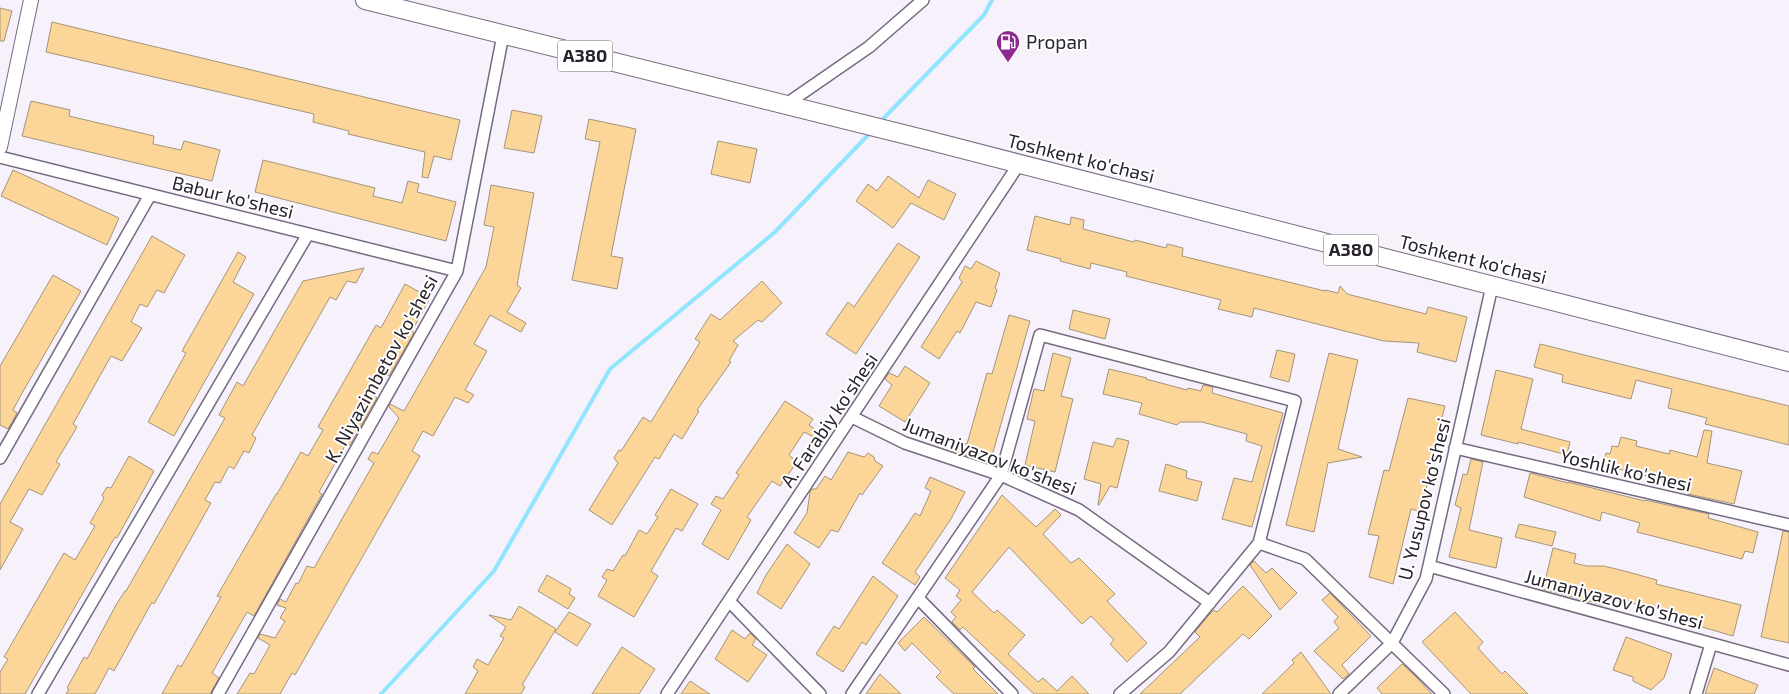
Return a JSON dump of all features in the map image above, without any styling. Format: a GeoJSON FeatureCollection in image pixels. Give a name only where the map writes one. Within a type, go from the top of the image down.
{"type":"FeatureCollection","features":[{"type":"Feature","properties":{"kind":"highway","name":"A380"},"geometry":{"type":"LineString","coordinates":[[365,0],[784,105]]}},
{"type":"Feature","properties":{"kind":"highway","name":"Toshkent ko'chasi"},"geometry":{"type":"LineString","coordinates":[[784,105],[1789,362]]}},
{"type":"Feature","properties":{"kind":"street"},"geometry":{"type":"LineString","coordinates":[[0,147],[31,0]]}},
{"type":"Feature","properties":{"kind":"street"},"geometry":{"type":"LineString","coordinates":[[784,105],[869,47],[923,0]]}},
{"type":"Feature","properties":{"kind":"street","name":"K. Niyazimbetov ko'shesi"},"geometry":{"type":"LineString","coordinates":[[218,694],[457,271],[503,35]]}},
{"type":"Feature","properties":{"kind":"street","name":"Babur ko'shesi"},"geometry":{"type":"LineString","coordinates":[[0,157],[457,271]]}},
{"type":"Feature","properties":{"kind":"street","name":"A. Farabiy ko'shesi"},"geometry":{"type":"LineString","coordinates":[[667,694],[1019,164]]}},
{"type":"Feature","properties":{"kind":"street"},"geometry":{"type":"LineString","coordinates":[[0,458],[150,195]]}},
{"type":"Feature","properties":{"kind":"street"},"geometry":{"type":"LineString","coordinates":[[38,694],[308,234]]}},
{"type":"Feature","properties":{"kind":"street","name":"U. Yusupov ko'shesi"},"geometry":{"type":"LineString","coordinates":[[1339,694],[1392,643],[1426,579],[1492,286]]}},
{"type":"Feature","properties":{"kind":"street"},"geometry":{"type":"LineString","coordinates":[[852,694],[1001,475],[1040,335],[1295,401],[1259,543],[1169,652],[1120,694]]}},
{"type":"Feature","properties":{"kind":"street","name":"Jumaniyazov ko'shesi"},"geometry":{"type":"LineString","coordinates":[[852,417],[905,443],[1001,475],[1079,510],[1210,603]]}},
{"type":"Feature","properties":{"kind":"street","name":"Yoshlik ko'shesi"},"geometry":{"type":"LineString","coordinates":[[1456,448],[1789,525]]}},
{"type":"Feature","properties":{"kind":"street"},"geometry":{"type":"LineString","coordinates":[[1259,543],[1306,559],[1444,694]]}},
{"type":"Feature","properties":{"kind":"street","name":"Jumaniyazov ko'shesi"},"geometry":{"type":"LineString","coordinates":[[1429,566],[1789,665]]}},
{"type":"Feature","properties":{"kind":"street"},"geometry":{"type":"LineString","coordinates":[[918,598],[1012,694]]}},
{"type":"Feature","properties":{"kind":"street"},"geometry":{"type":"LineString","coordinates":[[729,601],[820,694]]}},
{"type":"Feature","properties":{"kind":"street"},"geometry":{"type":"LineString","coordinates":[[1696,694],[1711,644]]}},
{"type":"Feature","properties":{"kind":"building"},"geometry":{"type":"Polygon","coordinates":[[[0,8],[12,11],[4,41],[0,41],[0,8]]]}},
{"type":"Feature","properties":{"kind":"building"},"geometry":{"type":"Polygon","coordinates":[[[52,22],[460,120],[451,160],[434,156],[428,178],[422,177],[425,152],[348,134],[349,131],[313,122],[314,114],[46,52],[52,22]]]}},
{"type":"Feature","properties":{"kind":"building"},"geometry":{"type":"Polygon","coordinates":[[[31,101],[70,110],[69,116],[154,136],[153,144],[181,150],[184,141],[220,150],[212,181],[22,136],[31,101]]]}},
{"type":"Feature","properties":{"kind":"building"},"geometry":{"type":"Polygon","coordinates":[[[512,110],[542,116],[534,153],[504,148],[512,110]]]}},
{"type":"Feature","properties":{"kind":"building"},"geometry":{"type":"Polygon","coordinates":[[[589,119],[636,129],[611,256],[623,258],[617,289],[572,280],[600,142],[585,139],[589,119]]]}},
{"type":"Feature","properties":{"kind":"building"},"geometry":{"type":"Polygon","coordinates":[[[718,141],[757,149],[750,183],[711,174],[718,141]]]}},
{"type":"Feature","properties":{"kind":"building"},"geometry":{"type":"Polygon","coordinates":[[[263,160],[375,188],[373,196],[402,203],[408,181],[419,184],[417,192],[456,202],[446,241],[255,192],[263,160]]]}},
{"type":"Feature","properties":{"kind":"building"},"geometry":{"type":"Polygon","coordinates":[[[13,170],[119,218],[107,245],[1,196],[13,170]]]}},
{"type":"Feature","properties":{"kind":"building"},"geometry":{"type":"Polygon","coordinates":[[[888,176],[919,198],[928,180],[956,194],[944,220],[911,203],[893,228],[856,201],[868,184],[877,191],[888,176]]]}},
{"type":"Feature","properties":{"kind":"building"},"geometry":{"type":"Polygon","coordinates":[[[491,185],[534,193],[517,285],[521,288],[507,312],[526,323],[521,332],[490,315],[474,344],[487,351],[465,390],[474,395],[468,403],[455,397],[433,436],[423,431],[412,451],[420,456],[295,675],[292,673],[280,694],[237,694],[250,673],[254,674],[270,645],[258,638],[260,634],[275,638],[285,621],[280,618],[286,608],[277,605],[280,599],[286,602],[307,566],[314,568],[374,463],[368,459],[372,452],[378,454],[399,418],[389,407],[390,404],[404,411],[486,267],[494,227],[484,225],[491,185]]]}},
{"type":"Feature","properties":{"kind":"building"},"geometry":{"type":"Polygon","coordinates":[[[1035,216],[1070,225],[1071,217],[1084,220],[1083,229],[1134,242],[1135,240],[1166,248],[1167,244],[1183,248],[1182,256],[1325,291],[1338,293],[1340,286],[1347,294],[1426,314],[1428,307],[1467,317],[1456,362],[1417,352],[1419,343],[1384,341],[1254,308],[1252,317],[1218,309],[1221,300],[1126,276],[1127,272],[1091,263],[1090,269],[1027,250],[1035,216]]]}},
{"type":"Feature","properties":{"kind":"building"},"geometry":{"type":"Polygon","coordinates":[[[152,236],[185,255],[164,293],[157,290],[147,307],[140,304],[131,322],[142,328],[122,361],[111,356],[73,424],[77,427],[56,462],[60,464],[42,495],[29,489],[10,522],[23,529],[0,570],[0,504],[152,236]]]}},
{"type":"Feature","properties":{"kind":"building"},"geometry":{"type":"Polygon","coordinates":[[[898,243],[920,257],[856,354],[826,334],[848,302],[854,307],[898,243]]]}},
{"type":"Feature","properties":{"kind":"building"},"geometry":{"type":"Polygon","coordinates":[[[238,252],[246,257],[233,282],[254,294],[174,436],[148,422],[186,353],[182,351],[238,252]]]}},
{"type":"Feature","properties":{"kind":"building"},"geometry":{"type":"Polygon","coordinates":[[[976,261],[1000,273],[991,307],[976,302],[960,333],[957,331],[939,359],[921,347],[962,282],[959,278],[965,266],[971,269],[976,261]]]}},
{"type":"Feature","properties":{"kind":"building"},"geometry":{"type":"Polygon","coordinates":[[[364,268],[356,283],[347,281],[336,300],[330,297],[252,435],[256,438],[249,453],[244,451],[234,469],[229,466],[220,483],[215,482],[205,500],[211,503],[154,604],[152,602],[114,671],[109,668],[95,694],[66,694],[69,689],[67,688],[84,657],[87,659],[116,605],[126,591],[225,418],[219,415],[237,382],[243,386],[303,281],[364,268]]]}},
{"type":"Feature","properties":{"kind":"building"},"geometry":{"type":"Polygon","coordinates":[[[53,275],[81,291],[13,410],[17,413],[8,429],[0,425],[0,366],[53,275]]]}},
{"type":"Feature","properties":{"kind":"building"},"geometry":{"type":"Polygon","coordinates":[[[762,281],[782,303],[762,322],[758,320],[733,341],[738,345],[729,361],[731,362],[697,410],[699,411],[682,439],[674,434],[659,459],[655,457],[612,525],[589,510],[618,463],[614,458],[619,450],[621,451],[643,417],[651,422],[700,342],[695,339],[711,314],[720,320],[762,281]]]}},
{"type":"Feature","properties":{"kind":"building"},"geometry":{"type":"Polygon","coordinates":[[[405,284],[430,298],[412,331],[414,333],[389,376],[385,374],[374,395],[377,398],[350,445],[346,444],[319,492],[322,494],[254,616],[247,612],[212,673],[219,678],[210,694],[162,694],[178,665],[181,667],[221,597],[217,596],[301,452],[308,456],[323,430],[318,427],[376,325],[381,328],[405,284]]]}},
{"type":"Feature","properties":{"kind":"building"},"geometry":{"type":"Polygon","coordinates":[[[1073,310],[1110,319],[1105,339],[1069,329],[1073,310]]]}},
{"type":"Feature","properties":{"kind":"building"},"geometry":{"type":"Polygon","coordinates":[[[1009,315],[1030,321],[990,463],[955,452],[959,442],[967,444],[987,373],[992,374],[1009,315]]]}},
{"type":"Feature","properties":{"kind":"building"},"geometry":{"type":"Polygon","coordinates":[[[1540,344],[1789,406],[1789,445],[1705,424],[1707,418],[1668,408],[1672,389],[1636,380],[1631,399],[1562,382],[1563,375],[1534,367],[1540,344]]]}},
{"type":"Feature","properties":{"kind":"building"},"geometry":{"type":"Polygon","coordinates":[[[1277,350],[1295,354],[1289,382],[1270,377],[1277,350]]]}},
{"type":"Feature","properties":{"kind":"building"},"geometry":{"type":"Polygon","coordinates":[[[1053,353],[1071,358],[1061,396],[1073,399],[1055,472],[1025,465],[1035,421],[1027,419],[1034,389],[1044,391],[1053,353]]]}},
{"type":"Feature","properties":{"kind":"building"},"geometry":{"type":"Polygon","coordinates":[[[1329,353],[1358,360],[1338,449],[1362,457],[1328,463],[1314,532],[1286,525],[1329,353]]]}},
{"type":"Feature","properties":{"kind":"building"},"geometry":{"type":"Polygon","coordinates":[[[905,366],[930,383],[905,422],[879,406],[892,385],[885,379],[889,373],[898,377],[905,366]]]}},
{"type":"Feature","properties":{"kind":"building"},"geometry":{"type":"Polygon","coordinates":[[[1109,369],[1187,390],[1188,388],[1201,391],[1203,385],[1213,387],[1212,393],[1283,413],[1252,527],[1222,519],[1234,478],[1252,482],[1262,446],[1246,441],[1247,434],[1202,422],[1180,422],[1177,425],[1139,414],[1142,403],[1103,394],[1109,369]]]}},
{"type":"Feature","properties":{"kind":"building"},"geometry":{"type":"Polygon","coordinates":[[[1496,370],[1533,379],[1521,429],[1570,442],[1567,455],[1518,442],[1518,444],[1481,435],[1496,370]]]}},
{"type":"Feature","properties":{"kind":"building"},"geometry":{"type":"Polygon","coordinates":[[[1408,398],[1445,406],[1430,465],[1421,512],[1411,509],[1393,584],[1369,577],[1379,536],[1368,534],[1384,470],[1389,471],[1408,398]]]}},
{"type":"Feature","properties":{"kind":"building"},"geometry":{"type":"Polygon","coordinates":[[[785,401],[813,419],[809,425],[826,437],[823,442],[804,432],[789,455],[797,462],[780,486],[772,481],[747,517],[751,520],[728,560],[702,544],[721,510],[711,504],[716,496],[723,499],[739,475],[736,473],[785,401]]]}},
{"type":"Feature","properties":{"kind":"building"},"geometry":{"type":"Polygon","coordinates":[[[1704,430],[1712,431],[1707,463],[1742,471],[1734,504],[1688,494],[1690,487],[1603,465],[1606,453],[1610,454],[1612,446],[1618,447],[1621,437],[1637,441],[1636,446],[1669,454],[1670,450],[1697,457],[1704,430]]]}},
{"type":"Feature","properties":{"kind":"building"},"geometry":{"type":"Polygon","coordinates":[[[1117,438],[1129,441],[1117,488],[1110,486],[1098,505],[1101,484],[1084,479],[1093,442],[1113,447],[1117,438]]]}},
{"type":"Feature","properties":{"kind":"building"},"geometry":{"type":"Polygon","coordinates":[[[848,452],[864,457],[868,453],[883,466],[862,495],[860,493],[838,532],[831,530],[819,548],[794,533],[807,513],[812,489],[816,489],[825,476],[831,480],[848,452]]]}},
{"type":"Feature","properties":{"kind":"building"},"geometry":{"type":"Polygon","coordinates":[[[129,456],[154,471],[117,538],[115,537],[25,694],[0,694],[0,672],[8,659],[4,657],[64,553],[75,560],[95,526],[90,523],[104,498],[102,495],[107,487],[111,488],[129,456]]]}},
{"type":"Feature","properties":{"kind":"building"},"geometry":{"type":"Polygon","coordinates":[[[1471,459],[1483,462],[1469,530],[1502,538],[1496,568],[1449,557],[1461,508],[1455,505],[1463,474],[1467,475],[1471,459]]]}},
{"type":"Feature","properties":{"kind":"building"},"geometry":{"type":"Polygon","coordinates":[[[1166,464],[1187,471],[1186,478],[1202,482],[1197,501],[1159,491],[1166,464]]]}},
{"type":"Feature","properties":{"kind":"building"},"geometry":{"type":"Polygon","coordinates":[[[1530,473],[1645,501],[1709,514],[1708,518],[1758,532],[1753,553],[1745,551],[1742,559],[1637,532],[1640,523],[1602,512],[1600,521],[1524,497],[1530,473]]]}},
{"type":"Feature","properties":{"kind":"building"},"geometry":{"type":"Polygon","coordinates":[[[930,477],[965,492],[951,519],[915,572],[920,577],[915,585],[882,563],[915,513],[920,516],[931,491],[925,488],[930,477]]]}},
{"type":"Feature","properties":{"kind":"building"},"geometry":{"type":"Polygon","coordinates":[[[671,489],[698,504],[682,531],[676,528],[651,571],[658,576],[634,617],[598,596],[607,580],[602,577],[607,569],[613,571],[623,555],[625,556],[639,530],[647,534],[658,517],[655,515],[671,489]]]}},
{"type":"Feature","properties":{"kind":"building"},"geometry":{"type":"Polygon","coordinates":[[[1002,495],[1036,527],[1055,509],[1061,515],[1043,534],[1071,563],[1079,558],[1115,594],[1107,601],[1147,643],[1127,662],[1110,644],[1114,640],[1091,616],[1082,624],[1009,547],[972,592],[994,613],[997,610],[1025,635],[1008,654],[1038,682],[1043,678],[1057,691],[1072,676],[1089,694],[1034,694],[963,627],[960,630],[952,622],[956,617],[951,612],[961,600],[956,596],[960,590],[945,578],[1002,495]]]}},
{"type":"Feature","properties":{"kind":"building"},"geometry":{"type":"Polygon","coordinates":[[[1519,524],[1556,532],[1552,546],[1515,537],[1519,524]]]}},
{"type":"Feature","properties":{"kind":"building"},"geometry":{"type":"Polygon","coordinates":[[[1783,531],[1789,532],[1789,643],[1761,637],[1783,531]]]}},
{"type":"Feature","properties":{"kind":"building"},"geometry":{"type":"Polygon","coordinates":[[[787,544],[810,564],[781,609],[757,593],[766,575],[787,544]]]}},
{"type":"Feature","properties":{"kind":"building"},"geometry":{"type":"Polygon","coordinates":[[[1553,548],[1576,554],[1574,563],[1587,566],[1604,566],[1628,572],[1657,580],[1656,584],[1741,605],[1733,636],[1695,625],[1697,620],[1628,602],[1606,597],[1603,605],[1543,589],[1553,548]]]}},
{"type":"Feature","properties":{"kind":"building"},"geometry":{"type":"Polygon","coordinates":[[[1254,561],[1266,573],[1272,568],[1297,593],[1280,610],[1250,565],[1254,561]]]}},
{"type":"Feature","properties":{"kind":"building"},"geometry":{"type":"Polygon","coordinates":[[[547,575],[571,589],[569,594],[575,598],[568,609],[538,591],[547,575]]]}},
{"type":"Feature","properties":{"kind":"building"},"geometry":{"type":"Polygon","coordinates":[[[873,576],[898,596],[866,645],[862,642],[843,672],[816,654],[834,626],[839,629],[873,576]]]}},
{"type":"Feature","properties":{"kind":"building"},"geometry":{"type":"Polygon","coordinates":[[[1243,586],[1272,616],[1249,639],[1243,634],[1180,694],[1140,694],[1200,637],[1195,632],[1208,616],[1214,610],[1217,612],[1243,586]]]}},
{"type":"Feature","properties":{"kind":"building"},"geometry":{"type":"Polygon","coordinates":[[[1330,593],[1371,636],[1342,665],[1349,674],[1343,679],[1314,651],[1339,628],[1334,622],[1338,617],[1322,600],[1330,593]]]}},
{"type":"Feature","properties":{"kind":"building"},"geometry":{"type":"Polygon","coordinates":[[[519,606],[556,629],[522,685],[525,687],[521,694],[465,694],[478,671],[473,667],[477,659],[488,665],[504,638],[500,636],[506,627],[489,615],[511,620],[519,606]]]}},
{"type":"Feature","properties":{"kind":"building"},"geometry":{"type":"Polygon","coordinates":[[[569,612],[591,624],[577,646],[555,632],[569,612]]]}},
{"type":"Feature","properties":{"kind":"building"},"geometry":{"type":"Polygon","coordinates":[[[1455,612],[1483,642],[1478,648],[1502,674],[1505,671],[1528,694],[1471,694],[1422,642],[1455,612]]]}},
{"type":"Feature","properties":{"kind":"building"},"geometry":{"type":"Polygon","coordinates":[[[924,617],[975,667],[973,669],[998,694],[954,694],[936,677],[941,672],[912,643],[905,651],[898,643],[924,617]]]}},
{"type":"Feature","properties":{"kind":"building"},"geometry":{"type":"Polygon","coordinates":[[[732,630],[745,639],[750,633],[756,639],[752,645],[767,655],[748,682],[715,659],[732,630]]]}},
{"type":"Feature","properties":{"kind":"building"},"geometry":{"type":"Polygon","coordinates":[[[1626,637],[1672,654],[1664,678],[1651,690],[1633,681],[1633,677],[1613,670],[1626,637]]]}},
{"type":"Feature","properties":{"kind":"building"},"geometry":{"type":"Polygon","coordinates":[[[622,647],[655,669],[639,694],[592,694],[622,647]]]}},
{"type":"Feature","properties":{"kind":"building"},"geometry":{"type":"Polygon","coordinates":[[[1301,652],[1331,694],[1262,694],[1294,663],[1292,660],[1301,652]]]}},
{"type":"Feature","properties":{"kind":"building"},"geometry":{"type":"Polygon","coordinates":[[[1402,664],[1432,694],[1382,694],[1377,688],[1402,664]]]}},
{"type":"Feature","properties":{"kind":"building"},"geometry":{"type":"Polygon","coordinates":[[[1714,668],[1758,685],[1754,694],[1705,694],[1714,668]]]}},
{"type":"Feature","properties":{"kind":"building"},"geometry":{"type":"Polygon","coordinates":[[[880,674],[901,694],[866,694],[880,674]]]}},
{"type":"Feature","properties":{"kind":"building"},"geometry":{"type":"Polygon","coordinates":[[[690,681],[710,694],[681,694],[690,681]]]}},
{"type":"Feature","properties":{"kind":"waterway"},"geometry":{"type":"LineString","coordinates":[[879,123],[984,15],[992,0]]}},
{"type":"Feature","properties":{"kind":"waterway"},"geometry":{"type":"LineString","coordinates":[[381,694],[494,571],[610,369],[774,233],[871,132]]}},
{"type":"Feature","properties":{"kind":"place","name":"Propan"},"geometry":{"type":"Point","coordinates":[1008,63]}}]}
